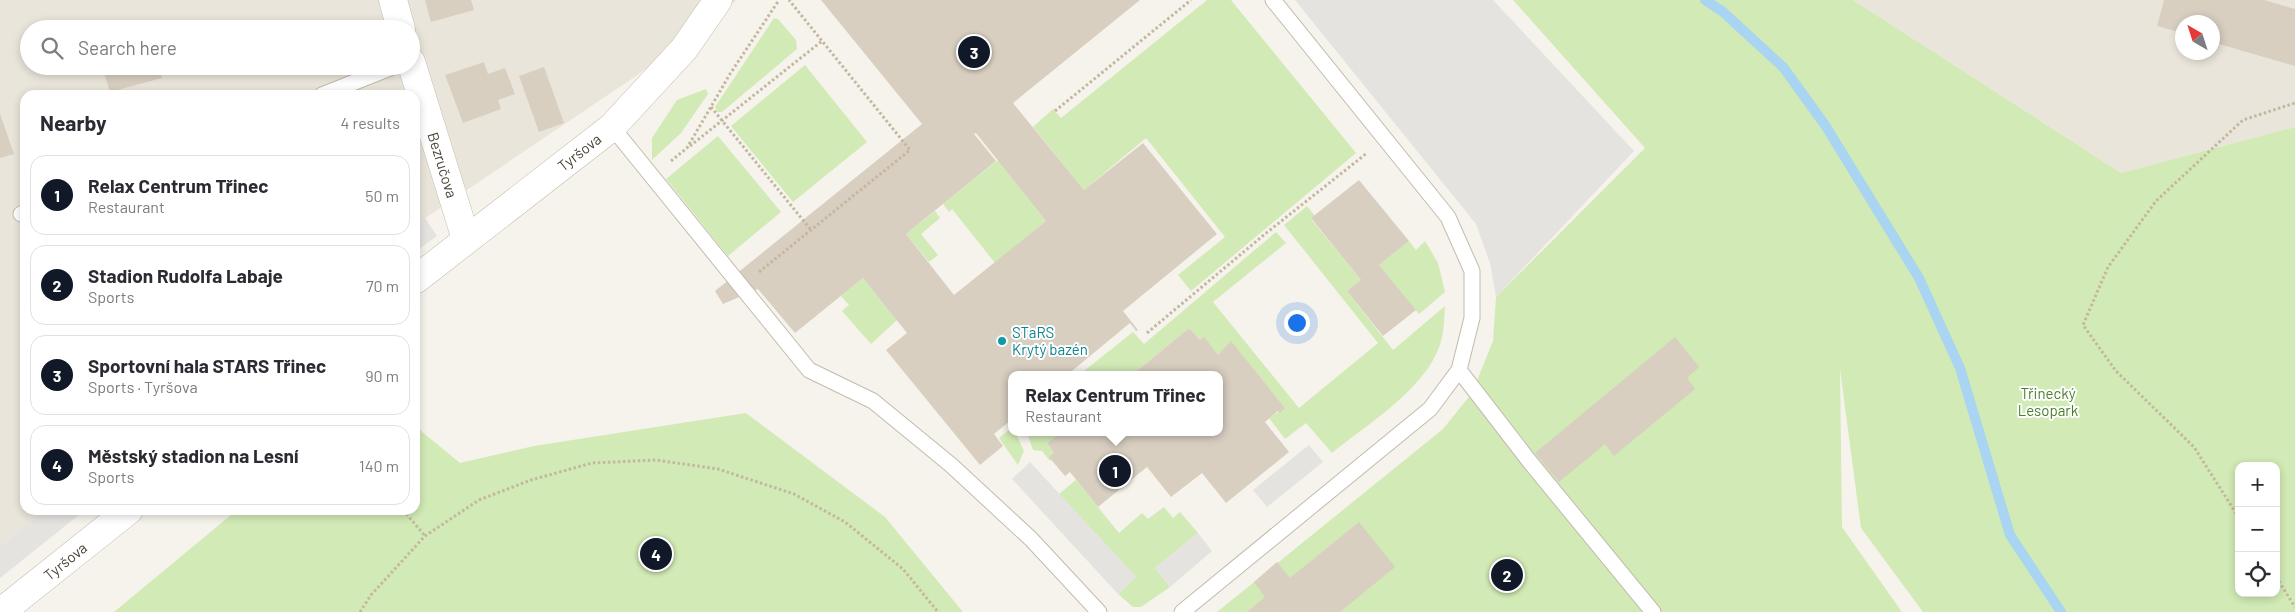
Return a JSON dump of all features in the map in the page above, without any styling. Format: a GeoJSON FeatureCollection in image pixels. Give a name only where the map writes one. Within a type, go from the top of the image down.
{"type":"FeatureCollection","features":[{"type":"Feature","properties":{"kind":"street"},"geometry":{"type":"LineString","coordinates":[[393,0],[399,20]]}},
{"type":"Feature","properties":{"kind":"street","name":"Tyršova"},"geometry":{"type":"LineString","coordinates":[[420,276],[612,127],[684,49],[718,0]]}},
{"type":"Feature","properties":{"kind":"street","name":"Bezručova"},"geometry":{"type":"LineString","coordinates":[[415,75],[420,90]]}},
{"type":"Feature","properties":{"kind":"street","name":"Bezručova"},"geometry":{"type":"LineString","coordinates":[[420,91],[466,239]]}},
{"type":"Feature","properties":{"kind":"street","name":"Tyršova"},"geometry":{"type":"LineString","coordinates":[[1,612],[123,515]]}},
{"type":"Feature","properties":{"kind":"lane"},"geometry":{"type":"LineString","coordinates":[[1182,612],[1430,409],[1459,370],[1472,318],[1472,271],[1448,216],[1273,0]]}},
{"type":"Feature","properties":{"kind":"lane"},"geometry":{"type":"LineString","coordinates":[[335,90],[372,75]]}},
{"type":"Feature","properties":{"kind":"lane"},"geometry":{"type":"LineString","coordinates":[[612,127],[809,370],[873,401],[951,465],[1032,539],[1099,612]]}},
{"type":"Feature","properties":{"kind":"lane"},"geometry":{"type":"LineString","coordinates":[[1459,370],[1530,462],[1653,612]]}},
{"type":"Feature","properties":{"kind":"path"},"geometry":{"type":"LineString","coordinates":[[688,148],[730,74],[779,0]]}},
{"type":"Feature","properties":{"kind":"path"},"geometry":{"type":"LineString","coordinates":[[741,286],[910,150],[789,0]]}},
{"type":"Feature","properties":{"kind":"path"},"geometry":{"type":"LineString","coordinates":[[1055,111],[1191,0]]}},
{"type":"Feature","properties":{"kind":"path"},"geometry":{"type":"LineString","coordinates":[[668,164],[822,41]]}},
{"type":"Feature","properties":{"kind":"path"},"geometry":{"type":"LineString","coordinates":[[2235,512],[2194,447],[2116,371],[2083,325],[2108,267],[2156,201],[2243,120],[2295,103]]}},
{"type":"Feature","properties":{"kind":"path"},"geometry":{"type":"LineString","coordinates":[[711,107],[811,230]]}},
{"type":"Feature","properties":{"kind":"path"},"geometry":{"type":"LineString","coordinates":[[1147,333],[1358,158],[1388,142]]}},
{"type":"Feature","properties":{"kind":"path"},"geometry":{"type":"LineString","coordinates":[[360,612],[371,595],[425,536],[479,500],[531,480],[592,463],[656,460],[718,469],[794,494],[845,522],[903,568],[938,612]]}},
{"type":"Feature","properties":{"kind":"path"},"geometry":{"type":"LineString","coordinates":[[407,515],[425,536]]}},
{"type":"Feature","properties":{"kind":"path"},"geometry":{"type":"LineString","coordinates":[[2280,583],[2295,607]]}},
{"type":"Feature","properties":{"kind":"shaded area"},"geometry":{"type":"Polygon","coordinates":[[[0,0],[737,0],[636,76],[420,222],[420,90],[20,90],[20,515],[40,515],[0,546],[0,0]]]}},
{"type":"Feature","properties":{"kind":"shaded area"},"geometry":{"type":"Polygon","coordinates":[[[1295,0],[1493,0],[1634,151],[1496,297],[1490,263],[1476,224],[1295,0]]]}},
{"type":"Feature","properties":{"kind":"shaded area"},"geometry":{"type":"Polygon","coordinates":[[[1853,0],[2295,0],[2295,127],[2121,173],[1853,0]]]}},
{"type":"Feature","properties":{"kind":"shaded area"},"geometry":{"type":"Polygon","coordinates":[[[425,218],[437,236],[420,248],[420,222],[425,218]]]}},
{"type":"Feature","properties":{"kind":"shaded area"},"geometry":{"type":"Polygon","coordinates":[[[1309,445],[1323,462],[1267,507],[1253,490],[1309,445]]]}},
{"type":"Feature","properties":{"kind":"shaded area"},"geometry":{"type":"Polygon","coordinates":[[[1030,462],[1136,577],[1118,594],[1012,479],[1030,462]]]}},
{"type":"Feature","properties":{"kind":"shaded area"},"geometry":{"type":"Polygon","coordinates":[[[40,515],[79,515],[0,578],[0,546],[40,515]]]}},
{"type":"Feature","properties":{"kind":"shaded area"},"geometry":{"type":"Polygon","coordinates":[[[1198,533],[1212,551],[1170,587],[1155,568],[1198,533]]]}},
{"type":"Feature","properties":{"kind":"green space"},"geometry":{"type":"Polygon","coordinates":[[[1207,0],[1231,0],[1356,153],[1191,291],[1178,275],[1225,237],[1146,138],[1084,190],[1033,127],[1053,109],[1061,118],[1207,0]]]}},
{"type":"Feature","properties":{"kind":"green space","name":"Třinecký Lesopark"},"geometry":{"type":"Polygon","coordinates":[[[1513,0],[1853,0],[2121,173],[2295,127],[2295,612],[1923,612],[1861,528],[1840,369],[1842,527],[1902,612],[1217,612],[1443,429],[1472,393],[1493,341],[1496,297],[1645,148],[1513,0]]]}},
{"type":"Feature","properties":{"kind":"green space"},"geometry":{"type":"Polygon","coordinates":[[[774,18],[778,19],[796,40],[797,49],[722,112],[717,112],[715,107],[774,18]]]}},
{"type":"Feature","properties":{"kind":"green space"},"geometry":{"type":"Polygon","coordinates":[[[805,65],[867,142],[793,202],[731,126],[805,65]]]}},
{"type":"Feature","properties":{"kind":"green space"},"geometry":{"type":"Polygon","coordinates":[[[706,89],[708,94],[681,133],[652,160],[652,138],[677,100],[706,89]]]}},
{"type":"Feature","properties":{"kind":"green space"},"geometry":{"type":"Polygon","coordinates":[[[718,136],[781,212],[728,256],[666,179],[718,136]]]}},
{"type":"Feature","properties":{"kind":"green space"},"geometry":{"type":"Polygon","coordinates":[[[998,160],[1046,221],[995,263],[952,209],[949,212],[943,204],[998,160]]]}},
{"type":"Feature","properties":{"kind":"green space"},"geometry":{"type":"Polygon","coordinates":[[[1307,206],[1315,216],[1311,219],[1361,280],[1347,291],[1393,350],[1445,306],[1441,341],[1429,367],[1405,394],[1332,453],[1306,423],[1285,439],[1269,418],[1285,408],[1231,342],[1218,355],[1189,328],[1137,371],[1084,371],[1133,332],[1144,344],[1276,232],[1286,243],[1213,302],[1299,408],[1378,343],[1284,225],[1307,206]]]}},
{"type":"Feature","properties":{"kind":"green space"},"geometry":{"type":"Polygon","coordinates":[[[935,211],[940,218],[921,234],[938,255],[929,262],[906,234],[935,211]]]}},
{"type":"Feature","properties":{"kind":"green space"},"geometry":{"type":"Polygon","coordinates":[[[1409,241],[1416,250],[1425,241],[1438,263],[1445,292],[1419,314],[1379,265],[1409,241]]]}},
{"type":"Feature","properties":{"kind":"green space"},"geometry":{"type":"Polygon","coordinates":[[[863,278],[897,320],[871,344],[842,311],[849,305],[841,296],[863,278]]]}},
{"type":"Feature","properties":{"kind":"green space"},"geometry":{"type":"Polygon","coordinates":[[[746,413],[885,517],[963,612],[114,612],[231,515],[420,515],[420,430],[460,463],[534,446],[746,413]]]}},
{"type":"Feature","properties":{"kind":"green space"},"geometry":{"type":"Polygon","coordinates":[[[1008,430],[1008,436],[1017,436],[1024,451],[1018,465],[999,438],[1008,430]]]}},
{"type":"Feature","properties":{"kind":"green space"},"geometry":{"type":"Polygon","coordinates":[[[1028,436],[1056,436],[1047,443],[1054,453],[1050,457],[1050,461],[1042,451],[1033,450],[1028,436]]]}},
{"type":"Feature","properties":{"kind":"green space"},"geometry":{"type":"Polygon","coordinates":[[[1076,480],[1119,533],[1142,513],[1148,519],[1164,507],[1173,518],[1180,512],[1198,533],[1155,568],[1170,587],[1141,607],[1133,607],[1118,594],[1136,577],[1059,494],[1076,480]]]}},
{"type":"Feature","properties":{"kind":"building"},"geometry":{"type":"Polygon","coordinates":[[[425,0],[471,0],[474,10],[431,22],[425,0]]]}},
{"type":"Feature","properties":{"kind":"building"},"geometry":{"type":"Polygon","coordinates":[[[821,0],[1140,0],[1013,103],[1084,190],[1143,143],[1217,234],[1123,311],[1138,330],[1136,331],[1130,323],[1072,371],[1008,371],[1008,422],[994,434],[1003,446],[980,465],[886,350],[907,333],[863,278],[795,333],[758,289],[723,304],[715,291],[922,124],[821,0]],[[976,133],[974,134],[996,161],[906,234],[954,295],[1046,221],[976,133]]]}},
{"type":"Feature","properties":{"kind":"building"},"geometry":{"type":"Polygon","coordinates":[[[2164,0],[2264,0],[2295,9],[2295,66],[2220,44],[2220,15],[2175,15],[2175,31],[2157,26],[2164,0]]]}},
{"type":"Feature","properties":{"kind":"building"},"geometry":{"type":"Polygon","coordinates":[[[484,62],[488,74],[505,68],[515,94],[498,100],[501,109],[463,123],[445,75],[484,62]]]}},
{"type":"Feature","properties":{"kind":"building"},"geometry":{"type":"Polygon","coordinates":[[[544,67],[564,123],[539,132],[519,76],[544,67]]]}},
{"type":"Feature","properties":{"kind":"building"},"geometry":{"type":"Polygon","coordinates":[[[105,75],[161,75],[162,78],[117,90],[109,90],[105,75]]]}},
{"type":"Feature","properties":{"kind":"building"},"geometry":{"type":"Polygon","coordinates":[[[0,114],[14,154],[0,158],[0,114]]]}},
{"type":"Feature","properties":{"kind":"building"},"geometry":{"type":"Polygon","coordinates":[[[1359,180],[1409,241],[1379,265],[1416,310],[1383,336],[1347,291],[1361,280],[1311,218],[1359,180]]]}},
{"type":"Feature","properties":{"kind":"building"},"geometry":{"type":"Polygon","coordinates":[[[1189,328],[1200,340],[1204,337],[1218,355],[1231,341],[1285,408],[1280,413],[1278,411],[1265,422],[1289,452],[1226,503],[1202,473],[1171,497],[1147,467],[1098,507],[1070,472],[1065,476],[1049,457],[1054,453],[1047,443],[1056,436],[1223,436],[1223,371],[1137,371],[1189,328]]]}},
{"type":"Feature","properties":{"kind":"building"},"geometry":{"type":"Polygon","coordinates":[[[1675,337],[1699,367],[1687,378],[1695,389],[1614,456],[1605,444],[1559,482],[1535,453],[1675,337]]]}},
{"type":"Feature","properties":{"kind":"building"},"geometry":{"type":"Polygon","coordinates":[[[1359,522],[1395,567],[1340,612],[1247,612],[1265,597],[1254,582],[1277,562],[1290,578],[1359,522]]]}},
{"type":"Feature","properties":{"kind":"waterway"},"geometry":{"type":"LineString","coordinates":[[1705,0],[1722,11],[1783,67],[1825,125],[1919,278],[1960,368],[2010,535],[2061,612]]}},
{"type":"Feature","properties":{"kind":"place","name":"Sportovní hala STARS Třinec"},"geometry":{"type":"Point","coordinates":[974,52]}},
{"type":"Feature","properties":{"kind":"place","name":"STaRS Krytý bazén"},"geometry":{"type":"Point","coordinates":[1002,341]}},
{"type":"Feature","properties":{"kind":"place","name":"Relax Centrum Třinec"},"geometry":{"type":"Point","coordinates":[1115,471]}},
{"type":"Feature","properties":{"kind":"place","name":"Městský stadion na Lesní"},"geometry":{"type":"Point","coordinates":[656,554]}},
{"type":"Feature","properties":{"kind":"place","name":"Stadion Rudolfa Labaje"},"geometry":{"type":"Point","coordinates":[1507,575]}}]}
